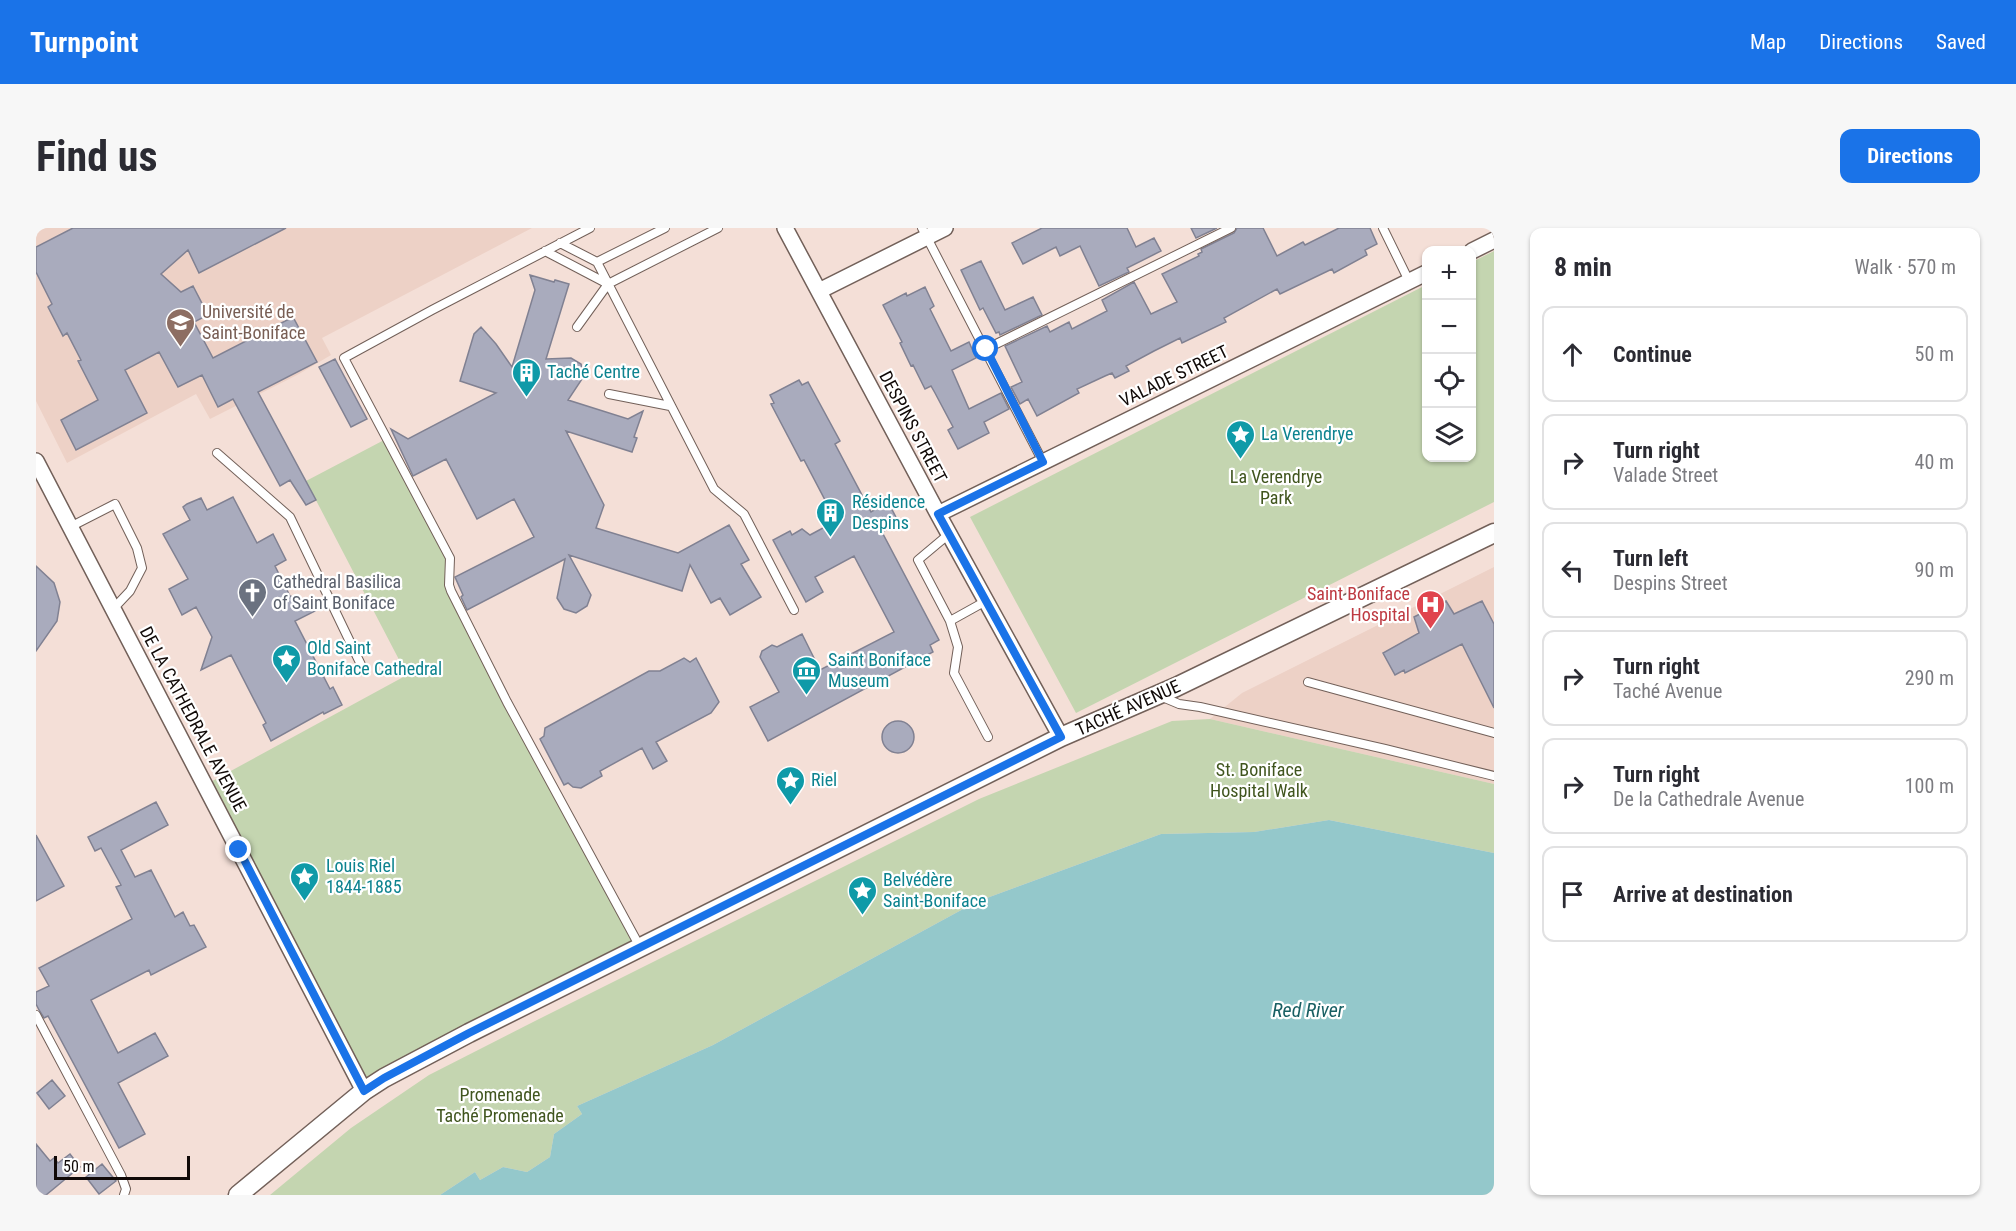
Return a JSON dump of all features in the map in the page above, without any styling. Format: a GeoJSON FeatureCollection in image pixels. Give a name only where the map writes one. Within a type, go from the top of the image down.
{"type":"FeatureCollection","features":[{"type":"Feature","properties":{"kind":"street","name":"DESPINS STREET"},"geometry":{"type":"LineString","coordinates":[[785,228],[938,514],[1061,737]]}},
{"type":"Feature","properties":{"kind":"street"},"geometry":{"type":"LineString","coordinates":[[819,291],[924,233],[945,228]]}},
{"type":"Feature","properties":{"kind":"street"},"geometry":{"type":"LineString","coordinates":[[1476,249],[1494,240]]}},
{"type":"Feature","properties":{"kind":"street","name":"VALADE STREET"},"geometry":{"type":"LineString","coordinates":[[938,514],[1422,275]]}},
{"type":"Feature","properties":{"kind":"street","name":"DE LA CATHEDRALE AVENUE"},"geometry":{"type":"LineString","coordinates":[[37,468],[364,1091]]}},
{"type":"Feature","properties":{"kind":"street","name":"TACHÉ AVENUE"},"geometry":{"type":"LineString","coordinates":[[238,1195],[364,1091],[469,1033],[1061,737],[1158,695],[1494,533]]}},
{"type":"Feature","properties":{"kind":"lane"},"geometry":{"type":"LineString","coordinates":[[590,228],[344,358],[450,558],[449,585],[451,591],[507,702],[640,947]]}},
{"type":"Feature","properties":{"kind":"lane"},"geometry":{"type":"LineString","coordinates":[[597,262],[665,228]]}},
{"type":"Feature","properties":{"kind":"lane"},"geometry":{"type":"LineString","coordinates":[[577,327],[608,284],[718,228]]}},
{"type":"Feature","properties":{"kind":"lane"},"geometry":{"type":"LineString","coordinates":[[986,349],[1231,228]]}},
{"type":"Feature","properties":{"kind":"lane"},"geometry":{"type":"LineString","coordinates":[[1383,228],[1409,281]]}},
{"type":"Feature","properties":{"kind":"lane"},"geometry":{"type":"LineString","coordinates":[[924,233],[1043,462]]}},
{"type":"Feature","properties":{"kind":"lane"},"geometry":{"type":"LineString","coordinates":[[560,243],[597,262],[714,489],[744,514],[794,610]]}},
{"type":"Feature","properties":{"kind":"lane"},"geometry":{"type":"LineString","coordinates":[[545,251],[608,284]]}},
{"type":"Feature","properties":{"kind":"lane"},"geometry":{"type":"LineString","coordinates":[[609,394],[670,406]]}},
{"type":"Feature","properties":{"kind":"lane"},"geometry":{"type":"LineString","coordinates":[[218,453],[290,517],[364,671]]}},
{"type":"Feature","properties":{"kind":"lane"},"geometry":{"type":"LineString","coordinates":[[70,527],[115,504],[137,549],[142,568],[130,591],[113,609]]}},
{"type":"Feature","properties":{"kind":"lane"},"geometry":{"type":"LineString","coordinates":[[949,534],[918,560],[950,621],[958,646],[954,673],[988,737]]}},
{"type":"Feature","properties":{"kind":"lane"},"geometry":{"type":"LineString","coordinates":[[950,621],[986,600]]}},
{"type":"Feature","properties":{"kind":"lane"},"geometry":{"type":"LineString","coordinates":[[1308,682],[1494,733]]}},
{"type":"Feature","properties":{"kind":"lane"},"geometry":{"type":"LineString","coordinates":[[1158,695],[1179,704],[1385,749],[1494,776]]}},
{"type":"Feature","properties":{"kind":"lane"},"geometry":{"type":"LineString","coordinates":[[36,1015],[121,1176],[126,1189],[124,1195]]}},
{"type":"Feature","properties":{"kind":"shaded area","name":"Université de Saint-Boniface"},"geometry":{"type":"Polygon","coordinates":[[[36,228],[532,228],[322,338],[331,355],[299,374],[210,419],[196,394],[67,463],[36,401],[36,228]]]}},
{"type":"Feature","properties":{"kind":"shaded area","name":"Saint Boniface Hospital"},"geometry":{"type":"Polygon","coordinates":[[[1494,567],[1494,784],[1210,719],[1242,693],[1494,567]]]}},
{"type":"Feature","properties":{"kind":"green space","name":"La Verendrye Park"},"geometry":{"type":"Polygon","coordinates":[[[1494,251],[1494,502],[1076,713],[970,517],[1422,287],[1422,462],[1476,462],[1476,260],[1494,251]]]}},
{"type":"Feature","properties":{"kind":"green space"},"geometry":{"type":"Polygon","coordinates":[[[386,439],[450,558],[449,585],[640,947],[364,1091],[205,785],[407,675],[306,481],[386,439]]]}},
{"type":"Feature","properties":{"kind":"green space","name":"Promenade Taché Promenade"},"geometry":{"type":"Polygon","coordinates":[[[1210,719],[1494,784],[1494,853],[1329,820],[1254,832],[1161,834],[976,902],[713,1045],[577,1106],[582,1114],[554,1134],[550,1157],[527,1172],[503,1167],[480,1180],[475,1172],[440,1195],[270,1195],[351,1128],[429,1075],[535,1021],[979,799],[1172,721],[1210,719]]]}},
{"type":"Feature","properties":{"kind":"water","name":"Red River"},"geometry":{"type":"Polygon","coordinates":[[[1329,820],[1494,853],[1494,1195],[440,1195],[475,1172],[480,1180],[503,1167],[527,1172],[550,1157],[554,1134],[582,1114],[577,1106],[713,1045],[976,902],[1161,834],[1254,832],[1329,820]]]}},
{"type":"Feature","properties":{"kind":"building"},"geometry":{"type":"Polygon","coordinates":[[[73,228],[286,228],[199,273],[188,250],[161,274],[181,292],[193,286],[208,315],[194,322],[213,358],[293,317],[317,362],[258,392],[316,500],[306,505],[290,480],[280,486],[233,399],[218,407],[202,375],[178,387],[159,352],[125,370],[147,413],[76,450],[61,420],[98,400],[67,333],[63,336],[48,307],[52,304],[36,272],[36,247],[73,228]]]}},
{"type":"Feature","properties":{"kind":"building"},"geometry":{"type":"Polygon","coordinates":[[[1042,228],[1127,228],[1136,247],[1154,238],[1161,251],[1127,268],[1129,272],[1099,286],[1080,246],[1060,256],[1056,247],[1023,264],[1012,243],[1042,228]]]}},
{"type":"Feature","properties":{"kind":"building"},"geometry":{"type":"Polygon","coordinates":[[[1191,228],[1217,228],[1196,238],[1191,228]]]}},
{"type":"Feature","properties":{"kind":"building"},"geometry":{"type":"Polygon","coordinates":[[[1237,228],[1263,228],[1277,256],[1303,242],[1305,245],[1339,228],[1370,228],[1377,244],[1365,250],[1367,255],[1334,273],[1332,269],[1280,294],[1277,289],[1224,318],[1226,322],[1182,343],[1180,338],[1154,351],[1126,366],[1129,371],[1115,378],[1112,373],[1077,389],[1079,393],[1037,416],[1028,399],[1020,404],[1011,387],[1022,382],[1005,346],[1047,326],[1050,332],[1069,322],[1072,329],[1107,311],[1102,300],[1134,282],[1151,314],[1177,302],[1162,274],[1199,256],[1201,249],[1234,233],[1237,228]]]}},
{"type":"Feature","properties":{"kind":"building"},"geometry":{"type":"Polygon","coordinates":[[[981,261],[1005,310],[1033,297],[1042,315],[1000,335],[999,332],[996,333],[983,308],[980,310],[961,270],[981,261]]]}},
{"type":"Feature","properties":{"kind":"building"},"geometry":{"type":"Polygon","coordinates":[[[530,275],[569,284],[546,359],[571,358],[581,364],[582,379],[568,400],[628,419],[643,411],[634,437],[637,438],[632,452],[566,431],[604,505],[596,528],[678,553],[729,525],[749,560],[741,564],[761,597],[730,615],[720,598],[711,603],[690,565],[682,591],[569,555],[591,595],[587,606],[576,613],[564,609],[557,598],[565,559],[467,610],[455,577],[534,537],[514,499],[477,519],[446,459],[413,476],[391,429],[408,439],[496,393],[460,381],[474,334],[481,327],[512,367],[535,290],[530,275]]]}},
{"type":"Feature","properties":{"kind":"building"},"geometry":{"type":"Polygon","coordinates":[[[925,287],[934,306],[930,309],[951,351],[969,342],[976,358],[952,370],[969,409],[1001,393],[1009,409],[984,422],[989,433],[958,449],[948,430],[953,427],[931,386],[925,389],[913,365],[911,366],[900,343],[902,342],[883,305],[906,293],[907,296],[925,287]]]}},
{"type":"Feature","properties":{"kind":"building"},"geometry":{"type":"Polygon","coordinates":[[[335,359],[367,419],[351,427],[319,367],[335,359]]]}},
{"type":"Feature","properties":{"kind":"building","name":"Résidence Despins"},"geometry":{"type":"Polygon","coordinates":[[[799,380],[802,385],[808,382],[840,441],[835,444],[871,512],[888,502],[899,523],[882,532],[939,640],[930,645],[933,652],[768,741],[750,707],[779,692],[760,657],[762,651],[772,645],[777,647],[802,634],[820,670],[894,632],[854,556],[815,577],[823,592],[806,602],[773,540],[790,531],[792,535],[802,529],[810,535],[836,521],[771,404],[774,403],[770,395],[799,380]]]}},
{"type":"Feature","properties":{"kind":"building","name":"Cathedral Basilica of Saint Boniface"},"geometry":{"type":"Polygon","coordinates":[[[233,497],[257,543],[273,534],[286,560],[275,566],[290,596],[323,607],[295,621],[330,689],[333,687],[342,705],[324,714],[323,712],[271,741],[263,725],[266,723],[231,655],[201,670],[212,637],[196,607],[182,615],[169,589],[188,579],[163,534],[190,520],[183,507],[187,504],[201,498],[207,510],[233,497]]]}},
{"type":"Feature","properties":{"kind":"building"},"geometry":{"type":"Polygon","coordinates":[[[36,566],[54,583],[60,602],[57,621],[36,651],[36,566]]]}},
{"type":"Feature","properties":{"kind":"building"},"geometry":{"type":"Polygon","coordinates":[[[1446,601],[1454,614],[1482,601],[1494,624],[1494,708],[1462,644],[1405,673],[1404,670],[1395,675],[1383,653],[1419,633],[1414,617],[1446,601]]]}},
{"type":"Feature","properties":{"kind":"building"},"geometry":{"type":"Polygon","coordinates":[[[684,658],[690,662],[696,658],[719,702],[711,713],[656,742],[667,761],[653,769],[642,748],[600,771],[602,776],[581,788],[573,787],[568,783],[564,785],[540,739],[544,736],[545,728],[649,671],[660,671],[684,658]]]}},
{"type":"Feature","properties":{"kind":"building"},"geometry":{"type":"Polygon","coordinates":[[[898,721],[909,726],[914,737],[909,748],[898,753],[887,748],[882,737],[887,726],[898,721]]]}},
{"type":"Feature","properties":{"kind":"building"},"geometry":{"type":"Polygon","coordinates":[[[156,802],[168,825],[121,850],[135,877],[151,870],[175,917],[183,912],[190,926],[194,925],[206,947],[151,975],[149,970],[91,1000],[118,1053],[155,1033],[168,1056],[118,1083],[145,1134],[119,1148],[48,1016],[44,1018],[39,1010],[36,1004],[36,992],[49,986],[39,968],[132,919],[116,887],[121,885],[101,848],[95,851],[88,837],[156,802]]]}},
{"type":"Feature","properties":{"kind":"building"},"geometry":{"type":"Polygon","coordinates":[[[36,835],[64,886],[36,901],[36,835]]]}},
{"type":"Feature","properties":{"kind":"building"},"geometry":{"type":"Polygon","coordinates":[[[52,1080],[65,1096],[49,1109],[37,1093],[52,1080]]]}},
{"type":"Feature","properties":{"kind":"building"},"geometry":{"type":"Polygon","coordinates":[[[36,1144],[50,1161],[54,1158],[58,1163],[70,1154],[80,1167],[46,1195],[36,1195],[36,1144]]]}},
{"type":"Feature","properties":{"kind":"building"},"geometry":{"type":"Polygon","coordinates":[[[102,1164],[116,1181],[99,1194],[86,1177],[102,1164]]]}},
{"type":"Feature","properties":{"kind":"place","name":"Université de Saint-Boniface"},"geometry":{"type":"Point","coordinates":[181,348]}},
{"type":"Feature","properties":{"kind":"place","name":"Taché Centre"},"geometry":{"type":"Point","coordinates":[526,398]}},
{"type":"Feature","properties":{"kind":"place","name":"La Verendrye"},"geometry":{"type":"Point","coordinates":[1240,460]}},
{"type":"Feature","properties":{"kind":"place","name":"Résidence Despins"},"geometry":{"type":"Point","coordinates":[831,538]}},
{"type":"Feature","properties":{"kind":"place","name":"Cathedral Basilica of Saint Boniface"},"geometry":{"type":"Point","coordinates":[252,618]}},
{"type":"Feature","properties":{"kind":"place","name":"Saint Boniface Hospital"},"geometry":{"type":"Point","coordinates":[1431,630]}},
{"type":"Feature","properties":{"kind":"place","name":"Old Saint Boniface Cathedral"},"geometry":{"type":"Point","coordinates":[286,684]}},
{"type":"Feature","properties":{"kind":"place","name":"Saint Boniface Museum"},"geometry":{"type":"Point","coordinates":[807,696]}},
{"type":"Feature","properties":{"kind":"place","name":"Riel"},"geometry":{"type":"Point","coordinates":[790,806]}},
{"type":"Feature","properties":{"kind":"place","name":"Louis Riel 1844-1885"},"geometry":{"type":"Point","coordinates":[305,902]}},
{"type":"Feature","properties":{"kind":"place","name":"Belvédère Saint-Boniface"},"geometry":{"type":"Point","coordinates":[862,916]}},
{"type":"Feature","properties":{"kind":"route"},"geometry":{"type":"LineString","coordinates":[[239,850],[364,1091],[469,1033],[1061,737],[938,514],[1043,462],[986,349]]}},
{"type":"Feature","properties":{"kind":"park label","name":"St. Boniface Hospital Walk"},"geometry":{"type":"Point","coordinates":[1259,780]}}]}
